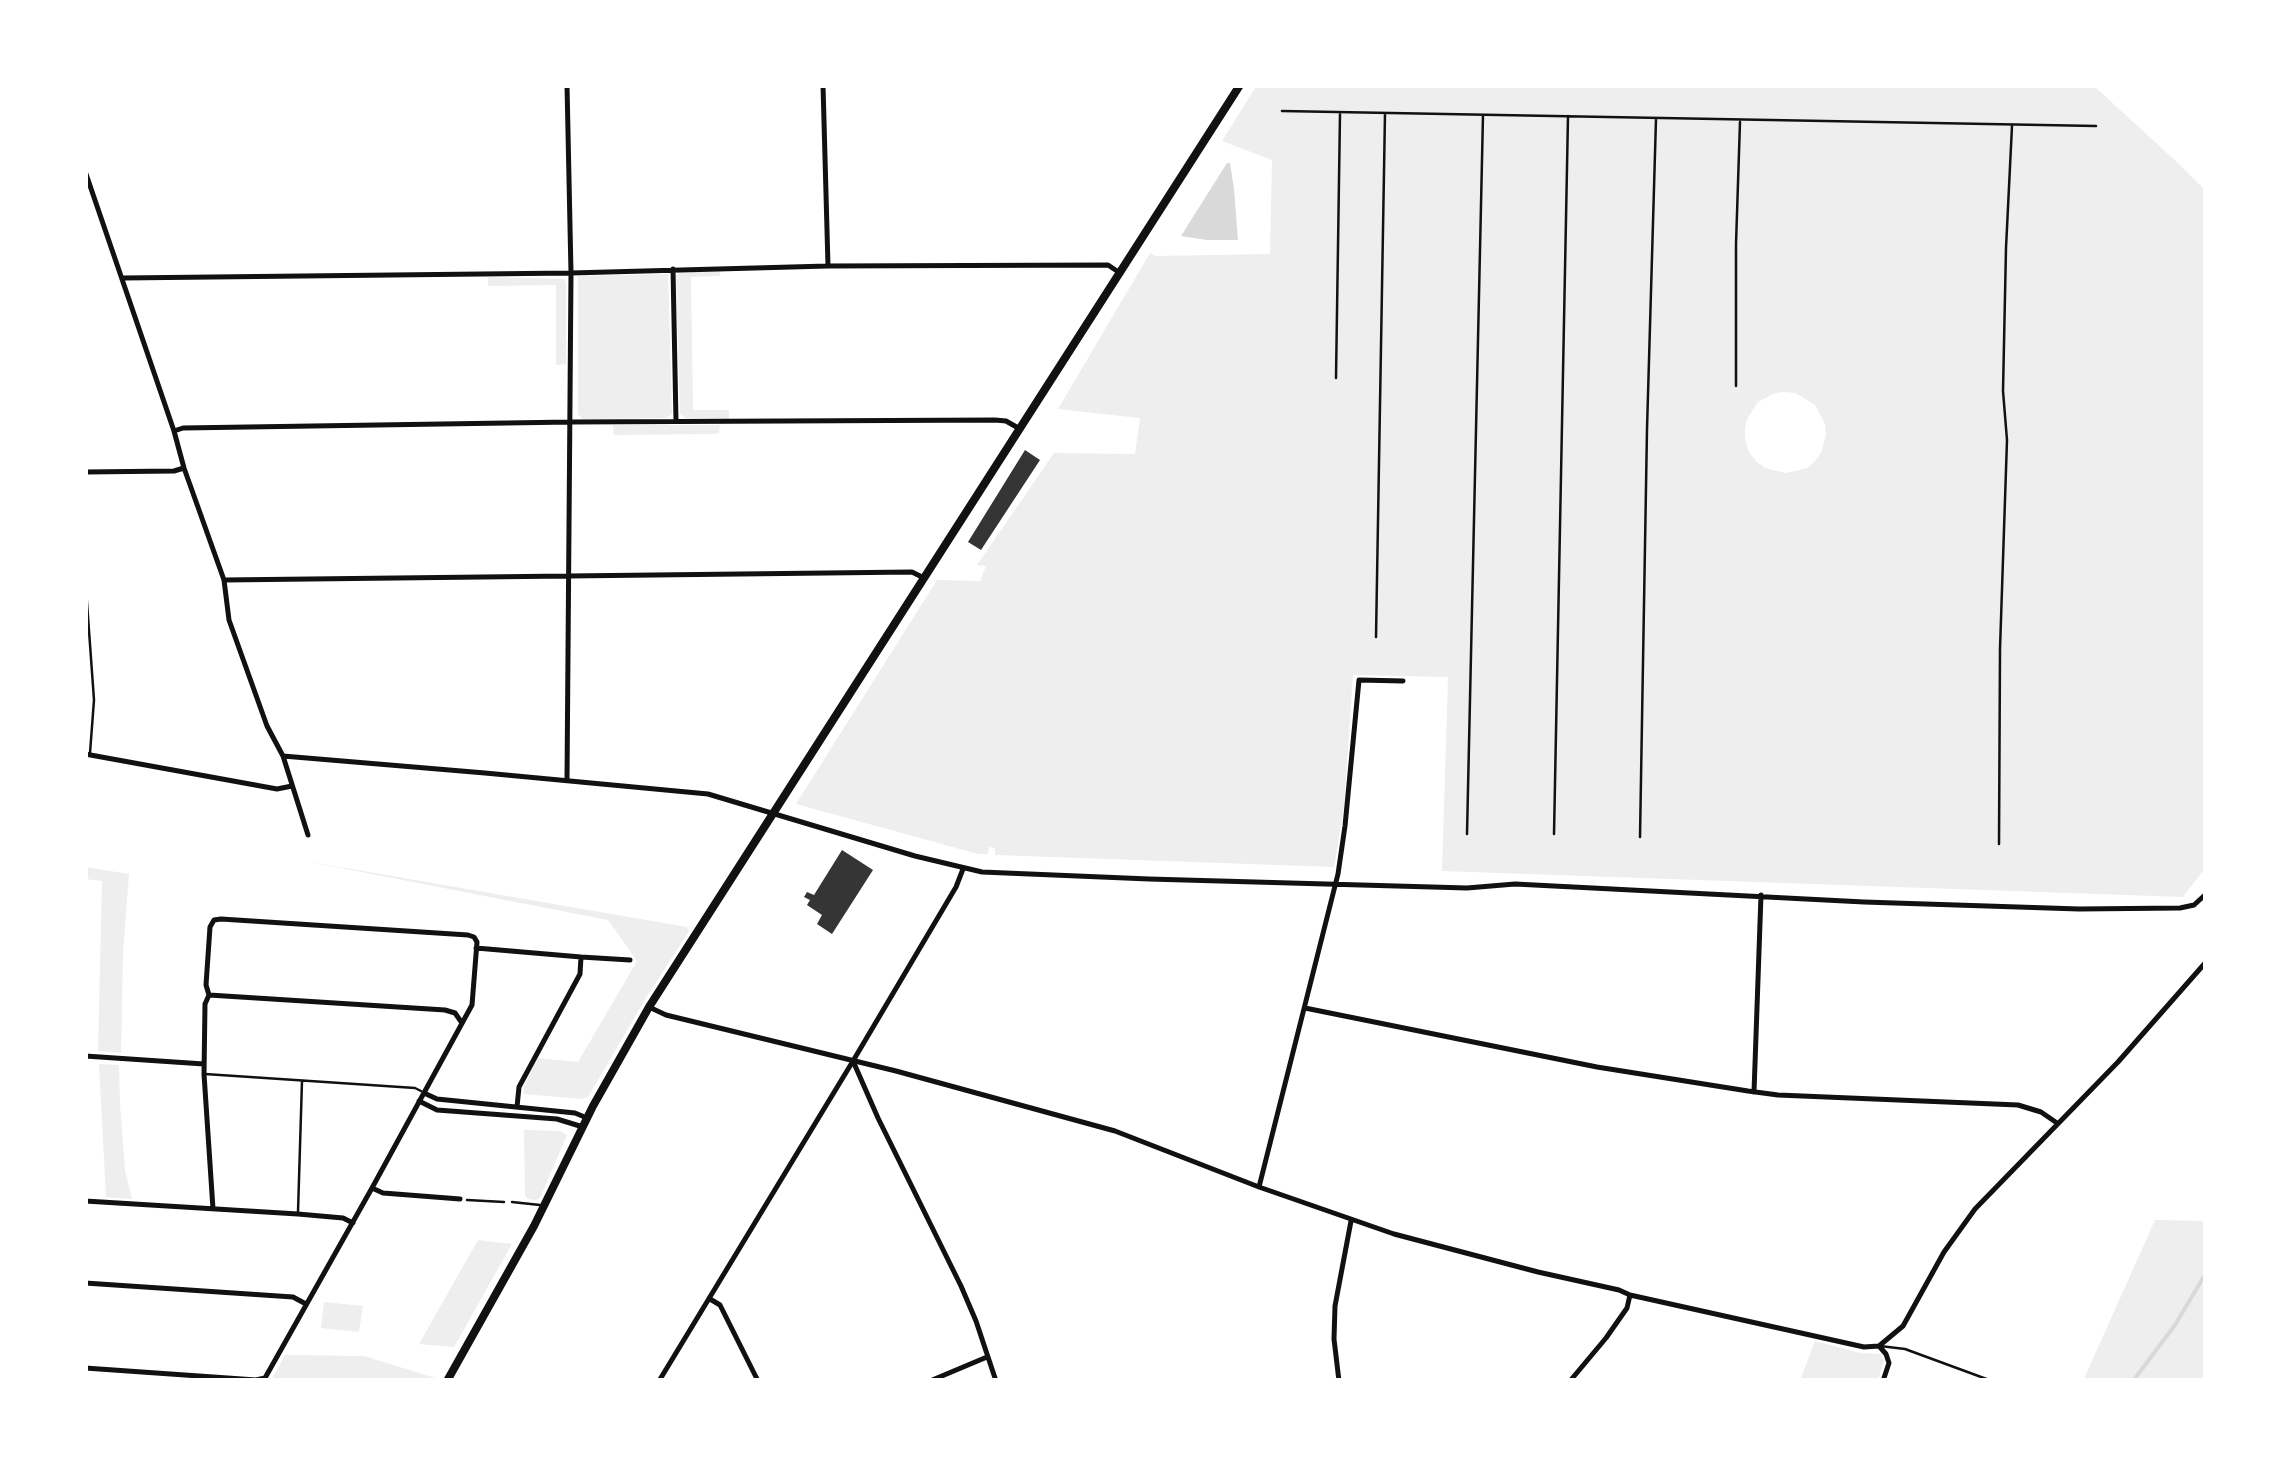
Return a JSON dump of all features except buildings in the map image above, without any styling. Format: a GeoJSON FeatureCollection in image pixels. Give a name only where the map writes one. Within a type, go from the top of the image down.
{"type":"FeatureCollection","features":[{"type":"Feature","properties":{"kind":"main road"},"geometry":{"type":"LineString","coordinates":[[451,1380],[649,1007],[1240,85]]}},
{"type":"Feature","properties":{"kind":"street"},"geometry":{"type":"LineString","coordinates":[[567,85],[571,273],[567,780]]}},
{"type":"Feature","properties":{"kind":"street"},"geometry":{"type":"LineString","coordinates":[[823,85],[828,266]]}},
{"type":"Feature","properties":{"kind":"street"},"geometry":{"type":"LineString","coordinates":[[85,170],[224,580],[229,620],[267,726],[283,756],[308,834]]}},
{"type":"Feature","properties":{"kind":"street"},"geometry":{"type":"LineString","coordinates":[[122,278],[828,266],[1108,265],[1120,272]]}},
{"type":"Feature","properties":{"kind":"street"},"geometry":{"type":"LineString","coordinates":[[673,269],[676,421]]}},
{"type":"Feature","properties":{"kind":"street"},"geometry":{"type":"LineString","coordinates":[[174,431],[676,421],[995,420],[1020,428]]}},
{"type":"Feature","properties":{"kind":"street"},"geometry":{"type":"LineString","coordinates":[[85,472],[184,468]]}},
{"type":"Feature","properties":{"kind":"street"},"geometry":{"type":"LineString","coordinates":[[224,580],[912,572],[924,578]]}},
{"type":"Feature","properties":{"kind":"street"},"geometry":{"type":"LineString","coordinates":[[1260,1187],[1335,883],[1346,826],[1359,680],[1403,680]]}},
{"type":"Feature","properties":{"kind":"street"},"geometry":{"type":"LineString","coordinates":[[88,754],[277,789],[292,786]]}},
{"type":"Feature","properties":{"kind":"street"},"geometry":{"type":"LineString","coordinates":[[283,756],[708,794],[963,869],[1135,879],[1468,888],[1516,884],[2079,909],[2180,908],[2205,898]]}},
{"type":"Feature","properties":{"kind":"street"},"geometry":{"type":"LineString","coordinates":[[659,1381],[853,1061],[963,869]]}},
{"type":"Feature","properties":{"kind":"street"},"geometry":{"type":"LineString","coordinates":[[1754,1092],[1761,895]]}},
{"type":"Feature","properties":{"kind":"street"},"geometry":{"type":"LineString","coordinates":[[85,1368],[265,1378],[472,1004],[474,937],[214,920],[210,927],[206,984],[204,1064],[213,1209]]}},
{"type":"Feature","properties":{"kind":"street"},"geometry":{"type":"LineString","coordinates":[[476,948],[630,960]]}},
{"type":"Feature","properties":{"kind":"street"},"geometry":{"type":"LineString","coordinates":[[517,1107],[520,1086],[580,974],[582,957]]}},
{"type":"Feature","properties":{"kind":"street"},"geometry":{"type":"LineString","coordinates":[[649,1007],[1115,1130],[1351,1220],[1515,1266],[1619,1290],[1630,1296],[1864,1347],[1879,1346],[1903,1326],[1944,1252],[1975,1209],[2118,1062],[2206,962]]}},
{"type":"Feature","properties":{"kind":"street"},"geometry":{"type":"LineString","coordinates":[[208,995],[445,1010],[455,1013],[462,1023]]}},
{"type":"Feature","properties":{"kind":"street"},"geometry":{"type":"LineString","coordinates":[[1305,1008],[1598,1067],[1754,1092],[2018,1106],[2041,1112],[2057,1123]]}},
{"type":"Feature","properties":{"kind":"street"},"geometry":{"type":"LineString","coordinates":[[85,1056],[204,1064]]}},
{"type":"Feature","properties":{"kind":"street"},"geometry":{"type":"LineString","coordinates":[[853,1061],[961,1286],[996,1381]]}},
{"type":"Feature","properties":{"kind":"street"},"geometry":{"type":"LineString","coordinates":[[424,1093],[437,1099],[575,1113],[585,1122]]}},
{"type":"Feature","properties":{"kind":"street"},"geometry":{"type":"LineString","coordinates":[[419,1101],[437,1110],[585,1122]]}},
{"type":"Feature","properties":{"kind":"street"},"geometry":{"type":"LineString","coordinates":[[372,1188],[382,1194],[460,1199]]}},
{"type":"Feature","properties":{"kind":"street"},"geometry":{"type":"LineString","coordinates":[[85,1201],[298,1214],[352,1222]]}},
{"type":"Feature","properties":{"kind":"street"},"geometry":{"type":"LineString","coordinates":[[1339,1381],[1335,1306],[1351,1220]]}},
{"type":"Feature","properties":{"kind":"street"},"geometry":{"type":"LineString","coordinates":[[85,1283],[293,1297],[306,1304]]}},
{"type":"Feature","properties":{"kind":"street"},"geometry":{"type":"LineString","coordinates":[[1570,1381],[1606,1338],[1627,1308],[1630,1296]]}},
{"type":"Feature","properties":{"kind":"street"},"geometry":{"type":"LineString","coordinates":[[710,1298],[720,1305],[758,1381]]}},
{"type":"Feature","properties":{"kind":"street"},"geometry":{"type":"LineString","coordinates":[[1879,1346],[1889,1363],[1883,1381]]}},
{"type":"Feature","properties":{"kind":"street"},"geometry":{"type":"LineString","coordinates":[[930,1381],[988,1356]]}},
{"type":"Feature","properties":{"kind":"lane"},"geometry":{"type":"LineString","coordinates":[[85,575],[94,700],[88,754]]}},
{"type":"Feature","properties":{"kind":"lane"},"geometry":{"type":"LineString","coordinates":[[204,1074],[415,1088],[424,1093]]}},
{"type":"Feature","properties":{"kind":"lane"},"geometry":{"type":"LineString","coordinates":[[298,1214],[302,1080]]}},
{"type":"Feature","properties":{"kind":"lane"},"geometry":{"type":"LineString","coordinates":[[512,1202],[544,1207]]}},
{"type":"Feature","properties":{"kind":"lane"},"geometry":{"type":"LineString","coordinates":[[1879,1346],[1905,1349],[1992,1381]]}},
{"type":"Feature","properties":{"kind":"path"},"geometry":{"type":"LineString","coordinates":[[1282,110],[2096,126]]}},
{"type":"Feature","properties":{"kind":"path"},"geometry":{"type":"LineString","coordinates":[[1336,378],[1340,112]]}},
{"type":"Feature","properties":{"kind":"path"},"geometry":{"type":"LineString","coordinates":[[1376,637],[1386,113]]}},
{"type":"Feature","properties":{"kind":"path"},"geometry":{"type":"LineString","coordinates":[[1467,834],[1483,115]]}},
{"type":"Feature","properties":{"kind":"path"},"geometry":{"type":"LineString","coordinates":[[1554,834],[1568,116]]}},
{"type":"Feature","properties":{"kind":"path"},"geometry":{"type":"LineString","coordinates":[[1640,837],[1656,118]]}},
{"type":"Feature","properties":{"kind":"path"},"geometry":{"type":"LineString","coordinates":[[1736,386],[1740,120]]}},
{"type":"Feature","properties":{"kind":"path"},"geometry":{"type":"LineString","coordinates":[[1999,844],[2007,440],[2003,391],[2012,125]]}},
{"type":"Feature","properties":{"kind":"path"},"geometry":{"type":"LineString","coordinates":[[460,1199],[512,1202]]}},
{"type":"Feature","properties":{"kind":"shaded area"},"geometry":{"type":"Polygon","coordinates":[[[1257,85],[2093,85],[2206,191],[2206,867],[2183,897],[1442,871],[1448,677],[1353,675],[1344,807],[1334,867],[995,855],[995,848],[989,847],[988,854],[978,854],[796,804],[937,580],[980,581],[986,566],[977,565],[1054,453],[1135,454],[1140,418],[1058,409],[1150,253],[1270,254],[1272,160],[1222,141],[1257,85]],[[1775,393],[1758,402],[1747,419],[1745,440],[1749,452],[1765,468],[1786,473],[1807,468],[1821,453],[1825,424],[1815,405],[1796,393],[1775,393]]]}},
{"type":"Feature","properties":{"kind":"shaded area"},"geometry":{"type":"Polygon","coordinates":[[[1227,163],[1234,189],[1238,240],[1181,236],[1227,163]]]}},
{"type":"Feature","properties":{"kind":"shaded area"},"geometry":{"type":"Polygon","coordinates":[[[720,271],[720,276],[691,277],[693,410],[729,410],[729,419],[685,418],[680,414],[676,276],[720,271]]]}},
{"type":"Feature","properties":{"kind":"shaded area"},"geometry":{"type":"Polygon","coordinates":[[[668,274],[672,414],[667,418],[582,419],[578,414],[578,276],[668,274]]]}},
{"type":"Feature","properties":{"kind":"shaded area"},"geometry":{"type":"Polygon","coordinates":[[[488,277],[564,279],[566,364],[556,365],[556,285],[488,286],[488,277]]]}},
{"type":"Feature","properties":{"kind":"shaded area"},"geometry":{"type":"Polygon","coordinates":[[[613,425],[720,425],[719,433],[714,434],[614,435],[613,425]]]}},
{"type":"Feature","properties":{"kind":"shaded area"},"geometry":{"type":"Polygon","coordinates":[[[305,861],[687,927],[689,931],[588,1097],[524,1094],[538,1058],[578,1062],[637,961],[608,920],[305,861]]]}},
{"type":"Feature","properties":{"kind":"shaded area"},"geometry":{"type":"Polygon","coordinates":[[[85,867],[129,874],[121,1053],[98,1051],[102,881],[85,879],[85,867]]]}},
{"type":"Feature","properties":{"kind":"shaded area"},"geometry":{"type":"Polygon","coordinates":[[[99,1064],[119,1065],[125,1171],[132,1199],[106,1197],[99,1064]]]}},
{"type":"Feature","properties":{"kind":"shaded area"},"geometry":{"type":"Polygon","coordinates":[[[524,1130],[561,1131],[567,1135],[536,1200],[525,1195],[524,1130]]]}},
{"type":"Feature","properties":{"kind":"shaded area"},"geometry":{"type":"Polygon","coordinates":[[[2155,1220],[2206,1221],[2206,1381],[2083,1381],[2155,1220]]]}},
{"type":"Feature","properties":{"kind":"shaded area"},"geometry":{"type":"Polygon","coordinates":[[[478,1240],[512,1244],[454,1347],[419,1344],[478,1240]]]}},
{"type":"Feature","properties":{"kind":"shaded area"},"geometry":{"type":"Polygon","coordinates":[[[324,1302],[363,1306],[359,1332],[321,1328],[324,1302]]]}},
{"type":"Feature","properties":{"kind":"shaded area"},"geometry":{"type":"Polygon","coordinates":[[[1815,1341],[1880,1354],[1884,1360],[1878,1381],[1801,1378],[1815,1341]]]}},
{"type":"Feature","properties":{"kind":"shaded area"},"geometry":{"type":"Polygon","coordinates":[[[285,1355],[364,1356],[442,1380],[271,1381],[285,1355]]]}},
{"type":"Feature","properties":{"kind":"waterway"},"geometry":{"type":"LineString","coordinates":[[2133,1381],[2175,1325],[2206,1273]]}}]}
